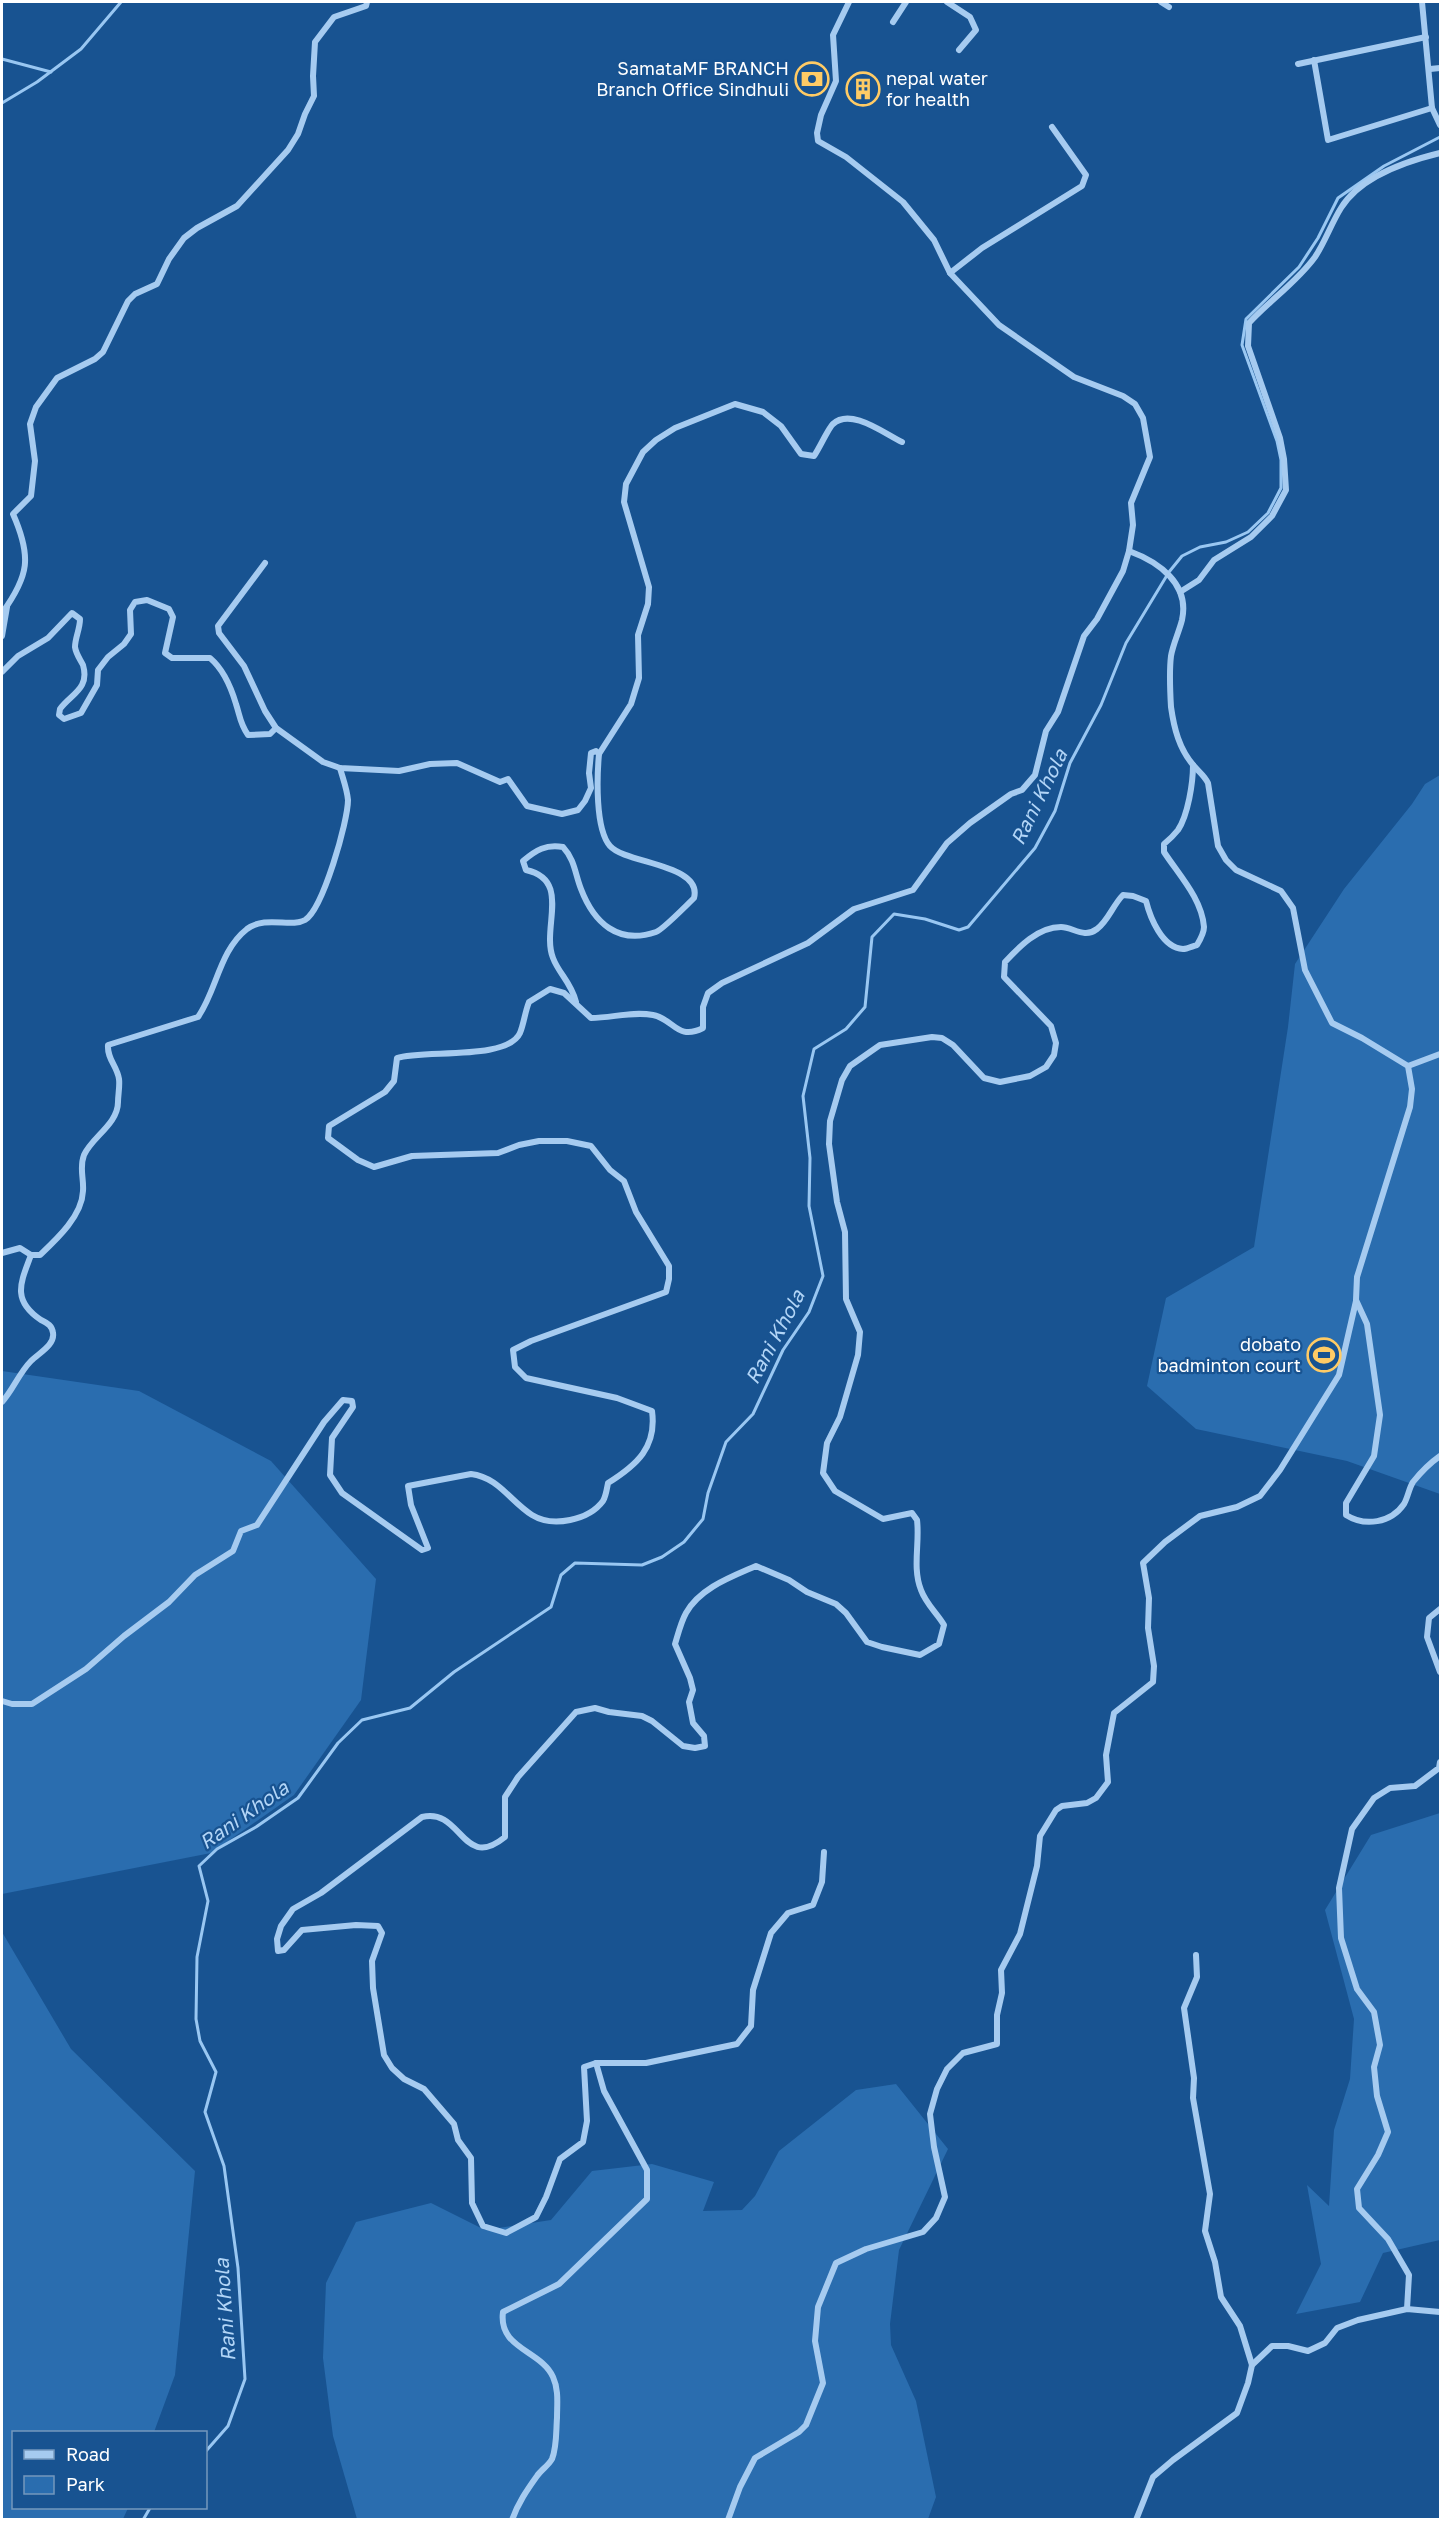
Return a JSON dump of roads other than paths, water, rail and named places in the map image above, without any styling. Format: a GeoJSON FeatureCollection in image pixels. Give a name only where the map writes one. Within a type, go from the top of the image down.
{"type":"FeatureCollection","features":[{"type":"Feature","properties":{"kind":"street"},"geometry":{"type":"LineString","coordinates":[[2,613],[18,592],[27,562],[23,536],[13,514],[31,496],[35,461],[30,424],[36,407],[57,378],[95,359],[103,352],[128,301],[135,294],[157,284],[168,259],[184,238],[197,228],[237,206],[288,150],[298,134],[314,96],[315,42],[334,17],[366,6],[367,2]]}},
{"type":"Feature","properties":{"kind":"street"},"geometry":{"type":"LineString","coordinates":[[2,1701],[12,1704],[32,1704],[77,1675],[169,1602],[195,1575],[233,1551],[241,1531],[256,1526],[324,1422],[343,1400],[352,1401],[353,1407],[332,1438],[330,1475],[342,1492],[422,1550],[428,1548],[411,1504],[408,1486],[471,1474],[479,1475],[492,1481],[532,1515],[560,1522],[584,1516],[604,1500],[608,1483],[641,1458],[654,1428],[652,1411],[616,1398],[526,1378],[515,1367],[513,1350],[531,1341],[666,1292],[669,1266],[636,1212],[624,1181],[610,1170],[591,1146],[567,1141],[519,1144],[498,1153],[411,1156],[374,1167],[358,1160],[328,1138],[329,1126],[385,1092],[394,1081],[397,1058],[409,1054],[426,1056],[479,1051],[511,1043],[520,1033],[529,1002],[550,988],[564,993],[591,1018],[646,1014],[657,1016],[682,1032],[694,1033],[703,1028],[703,1007],[708,993],[722,983],[808,943],[854,909],[913,890],[947,843],[970,823],[1011,794],[1022,790],[1035,776],[1046,731],[1058,712],[1084,636],[1123,571],[1133,525],[1131,503],[1150,457],[1143,418],[1135,404],[1123,396],[1074,377],[992,319],[950,273],[934,240],[903,202],[846,157],[818,141],[817,132],[821,115],[836,81],[833,35],[849,2]]}},
{"type":"Feature","properties":{"kind":"street"},"geometry":{"type":"LineString","coordinates":[[893,22],[906,2]]}},
{"type":"Feature","properties":{"kind":"street"},"geometry":{"type":"LineString","coordinates":[[947,2],[970,17],[976,30],[959,50]]}},
{"type":"Feature","properties":{"kind":"street"},"geometry":{"type":"LineString","coordinates":[[1161,2],[1169,7]]}},
{"type":"Feature","properties":{"kind":"street"},"geometry":{"type":"LineString","coordinates":[[1422,2],[1432,108],[1440,125]]}},
{"type":"Feature","properties":{"kind":"street"},"geometry":{"type":"LineString","coordinates":[[1298,64],[1426,37]]}},
{"type":"Feature","properties":{"kind":"street"},"geometry":{"type":"LineString","coordinates":[[1314,60],[1328,140],[1432,108]]}},
{"type":"Feature","properties":{"kind":"street"},"geometry":{"type":"LineString","coordinates":[[1430,69],[1440,68]]}},
{"type":"Feature","properties":{"kind":"street"},"geometry":{"type":"LineString","coordinates":[[950,273],[982,248],[1082,186],[1086,175],[1052,127]]}},
{"type":"Feature","properties":{"kind":"street"},"geometry":{"type":"LineString","coordinates":[[1180,592],[1199,580],[1214,560],[1251,537],[1272,516],[1286,490],[1280,438],[1248,346],[1249,323],[1315,257],[1343,205],[1358,190],[1381,175],[1424,157],[1440,153]]}},
{"type":"Feature","properties":{"kind":"street"},"geometry":{"type":"LineString","coordinates":[[576,1003],[572,987],[553,959],[550,948],[553,899],[551,890],[538,873],[526,870],[524,861],[536,850],[551,845],[563,847],[574,862],[581,889],[595,917],[612,932],[627,936],[658,932],[694,898],[696,890],[694,884],[684,876],[655,862],[627,857],[610,846],[599,821],[599,754],[631,704],[639,678],[638,636],[648,604],[649,587],[624,502],[626,484],[643,452],[656,440],[675,429],[735,404],[763,412],[780,426],[801,454],[814,456],[833,424],[843,420],[865,422],[902,442]]}},
{"type":"Feature","properties":{"kind":"street"},"geometry":{"type":"LineString","coordinates":[[728,2520],[740,2487],[755,2458],[799,2432],[806,2425],[822,2383],[815,2341],[818,2307],[836,2263],[866,2249],[923,2232],[936,2218],[945,2197],[930,2114],[937,2089],[947,2069],[963,2053],[997,2044],[997,2015],[1002,1993],[1001,1970],[1020,1934],[1037,1866],[1040,1836],[1056,1810],[1062,1806],[1087,1803],[1096,1798],[1108,1782],[1106,1755],[1114,1713],[1153,1682],[1154,1666],[1148,1628],[1149,1598],[1143,1563],[1165,1542],[1200,1516],[1237,1508],[1260,1496],[1286,1461],[1340,1374],[1356,1300],[1357,1277],[1410,1107],[1412,1089],[1408,1066],[1332,1023],[1305,970],[1293,908],[1281,891],[1236,870],[1226,860],[1218,846],[1208,783],[1177,740],[1171,706],[1172,654],[1182,619],[1180,592],[1174,579],[1163,567],[1129,550]]}},
{"type":"Feature","properties":{"kind":"street"},"geometry":{"type":"LineString","coordinates":[[265,562],[218,626],[219,633],[244,666],[265,711],[276,728],[323,762],[340,768],[399,771],[430,764],[456,763],[500,782],[508,778],[527,806],[562,814],[578,810],[585,801],[591,788],[589,773],[591,753],[596,751],[599,754]]}},
{"type":"Feature","properties":{"kind":"street"},"geometry":{"type":"LineString","coordinates":[[2,672],[18,656],[48,638],[72,613],[80,619],[75,644],[83,666],[84,680],[78,694],[60,709],[59,715],[64,719],[81,713],[97,685],[98,670],[131,634],[130,610],[135,602],[147,600],[169,609],[173,617],[165,652],[172,658],[210,657],[218,664],[237,705],[240,725],[248,735],[270,734],[276,728]]}},
{"type":"Feature","properties":{"kind":"street"},"geometry":{"type":"LineString","coordinates":[[2,636],[7,606]]}},
{"type":"Feature","properties":{"kind":"street"},"geometry":{"type":"LineString","coordinates":[[824,1852],[822,1882],[813,1905],[788,1913],[771,1933],[753,1990],[751,2026],[737,2044],[646,2062],[596,2063],[584,2067],[587,2121],[583,2142],[560,2159],[536,2217],[506,2233],[483,2226],[472,2204],[471,2158],[458,2140],[453,2124],[424,2089],[404,2079],[392,2068],[384,2055],[373,1988],[372,1961],[382,1933],[378,1926],[367,1924],[302,1930],[284,1950],[278,1951],[277,1939],[281,1926],[293,1909],[321,1893],[422,1817],[441,1816],[475,1848],[487,1848],[505,1837],[505,1797],[518,1777],[576,1712],[595,1708],[642,1716],[652,1721],[683,1746],[696,1748],[705,1746],[704,1736],[693,1723],[689,1702],[693,1690],[675,1644],[686,1613],[698,1598],[713,1587],[756,1566],[836,1604],[846,1613],[867,1641],[882,1647],[920,1654],[939,1644],[944,1625],[931,1610],[921,1590],[916,1571],[917,1520],[912,1513],[883,1519],[867,1511],[835,1491],[823,1473],[827,1443],[840,1417],[858,1355],[860,1332],[846,1299],[845,1232],[837,1202],[829,1144],[830,1121],[842,1080],[850,1066],[871,1049],[880,1045],[942,1038],[953,1045],[984,1078],[1000,1082],[1030,1076],[1046,1067],[1054,1055],[1056,1043],[1051,1026],[1004,977],[1005,962],[1027,940],[1038,934],[1062,927],[1075,932],[1087,933],[1097,929],[1123,895],[1146,901],[1156,928],[1171,945],[1183,949],[1197,945],[1204,929],[1199,910],[1189,886],[1164,852],[1164,844],[1179,830],[1187,806],[1193,784],[1193,765]]}},
{"type":"Feature","properties":{"kind":"street"},"geometry":{"type":"LineString","coordinates":[[2,1252],[20,1248],[31,1255],[40,1254],[66,1229],[81,1203],[82,1163],[85,1152],[108,1125],[119,1105],[119,1078],[107,1054],[108,1045],[198,1017],[205,1007],[225,956],[247,929],[267,921],[305,920],[310,914],[331,871],[347,810],[346,788],[340,768]]}},
{"type":"Feature","properties":{"kind":"street"},"geometry":{"type":"LineString","coordinates":[[1408,1066],[1440,1054]]}},
{"type":"Feature","properties":{"kind":"street"},"geometry":{"type":"LineString","coordinates":[[2,1402],[31,1361],[48,1347],[53,1338],[53,1330],[49,1324],[34,1315],[22,1300],[21,1279],[31,1255]]}},
{"type":"Feature","properties":{"kind":"street"},"geometry":{"type":"LineString","coordinates":[[1356,1300],[1367,1324],[1380,1415],[1374,1456],[1346,1503],[1346,1515],[1355,1521],[1365,1522],[1379,1522],[1390,1517],[1404,1503],[1412,1484],[1428,1465],[1440,1456]]}},
{"type":"Feature","properties":{"kind":"street"},"geometry":{"type":"LineString","coordinates":[[1440,1609],[1429,1618],[1426,1637],[1440,1672]]}},
{"type":"Feature","properties":{"kind":"street"},"geometry":{"type":"LineString","coordinates":[[1407,2309],[1409,2275],[1388,2239],[1359,2208],[1357,2189],[1378,2155],[1388,2132],[1377,2096],[1374,2067],[1380,2045],[1374,2012],[1357,1989],[1341,1938],[1339,1888],[1352,1829],[1374,1798],[1390,1788],[1415,1786],[1439,1768],[1440,1762]]}},
{"type":"Feature","properties":{"kind":"street"},"geometry":{"type":"LineString","coordinates":[[1136,2520],[1153,2477],[1237,2413],[1252,2364],[1240,2326],[1221,2297],[1215,2262],[1205,2231],[1210,2194],[1193,2098],[1194,2078],[1184,2008],[1197,1977],[1196,1955]]}},
{"type":"Feature","properties":{"kind":"street"},"geometry":{"type":"LineString","coordinates":[[512,2520],[518,2504],[538,2474],[552,2459],[556,2433],[557,2389],[552,2375],[544,2364],[509,2338],[501,2325],[503,2312],[559,2284],[647,2199],[646,2170],[604,2091],[596,2063]]}},
{"type":"Feature","properties":{"kind":"street"},"geometry":{"type":"LineString","coordinates":[[1252,2364],[1272,2346],[1308,2350],[1325,2343],[1337,2328],[1358,2320],[1407,2309],[1440,2312]]}},
{"type":"Feature","properties":{"kind":"waterway"},"geometry":{"type":"LineString","coordinates":[[2,103],[37,82],[81,49],[121,2]]}},
{"type":"Feature","properties":{"kind":"waterway"},"geometry":{"type":"LineString","coordinates":[[2,59],[51,72]]}},
{"type":"Feature","properties":{"kind":"waterway","name":"Rani Khola"},"geometry":{"type":"LineString","coordinates":[[207,2450],[228,2426],[245,2379],[238,2268],[224,2166],[205,2112],[216,2072],[200,2041],[196,2019],[197,1957],[208,1901],[199,1866],[217,1849],[256,1827],[298,1798],[338,1743],[362,1720],[410,1708],[454,1672],[551,1607],[561,1575],[575,1563],[642,1565],[662,1557],[684,1542],[703,1519],[708,1493],[726,1442],[753,1414],[783,1350],[809,1312],[823,1276],[809,1206],[810,1158],[803,1096],[814,1049],[846,1029],[865,1007],[872,937],[894,914],[925,919],[959,930],[968,927],[1035,848],[1055,811],[1070,763],[1101,705],[1126,643],[1169,572],[1182,556],[1200,547],[1226,542],[1248,532],[1268,513],[1281,488],[1281,460],[1277,441],[1242,345],[1246,319],[1299,267],[1318,238],[1338,198],[1384,166],[1440,137]]}},
{"type":"Feature","properties":{"kind":"waterway","name":"Rani Khola"},"geometry":{"type":"LineString","coordinates":[[143,2520],[149,2509]]}},
{"type":"Feature","properties":{"kind":"place","name":"SamataMF BRANCH Branch Office Sindhuli"},"geometry":{"type":"Point","coordinates":[812,79]}},
{"type":"Feature","properties":{"kind":"place","name":"nepal water for health"},"geometry":{"type":"Point","coordinates":[863,89]}},
{"type":"Feature","properties":{"kind":"place","name":"dobato badminton court"},"geometry":{"type":"Point","coordinates":[1324,1355]}}]}
